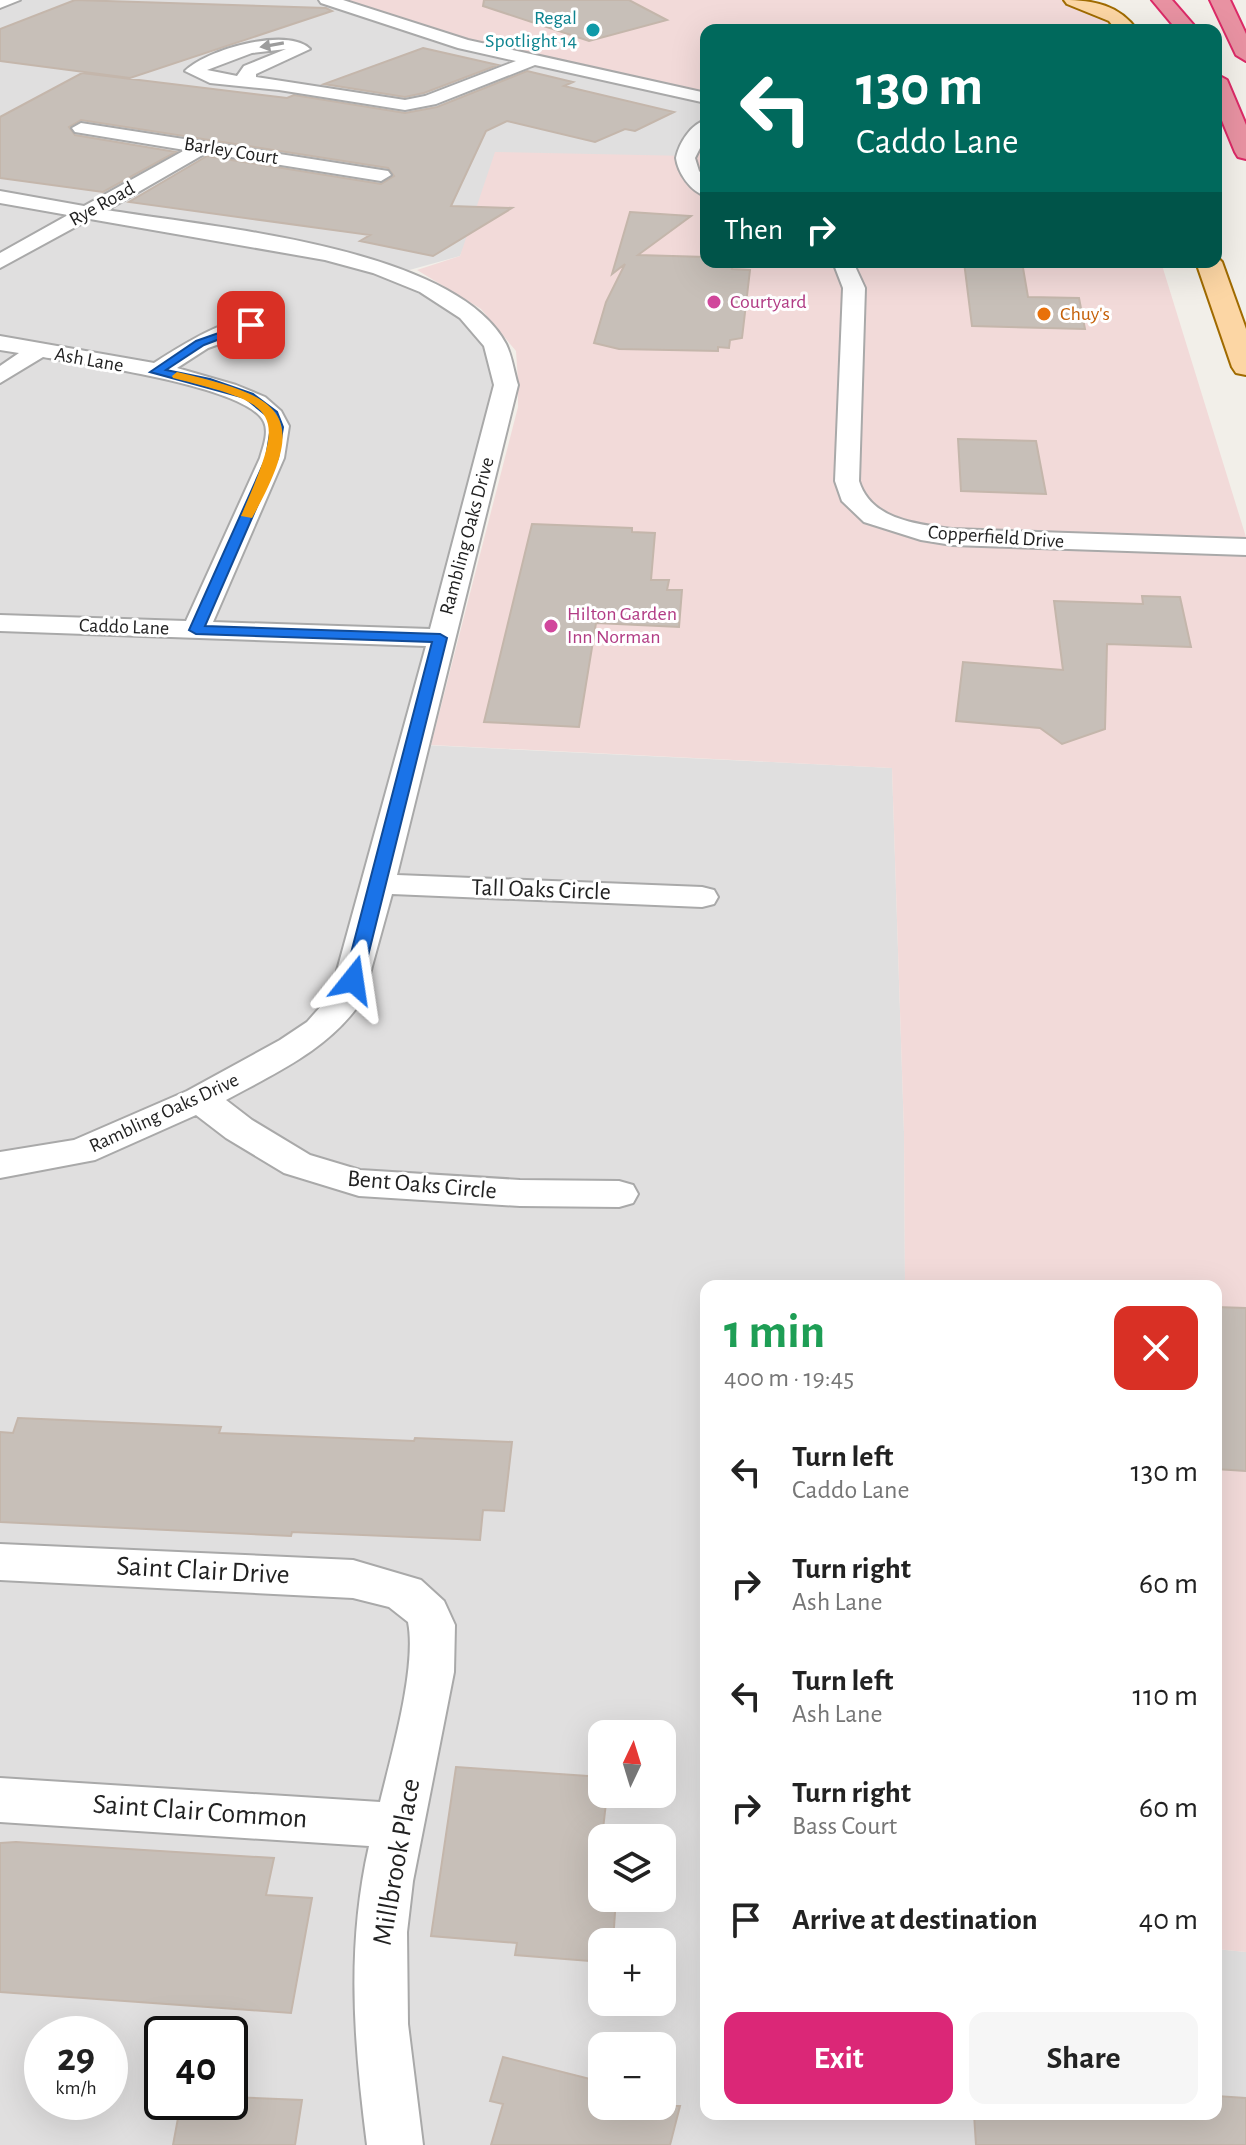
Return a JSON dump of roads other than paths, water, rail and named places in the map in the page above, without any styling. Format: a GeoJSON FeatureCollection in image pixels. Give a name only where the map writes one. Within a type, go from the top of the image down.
{"type":"FeatureCollection","features":[{"type":"Feature","properties":{"kind":"highway"},"geometry":{"type":"LineString","coordinates":[[1162,0],[1183,24]]}},
{"type":"Feature","properties":{"kind":"highway"},"geometry":{"type":"LineString","coordinates":[[1182,0],[1192,24]]}},
{"type":"Feature","properties":{"kind":"highway"},"geometry":{"type":"LineString","coordinates":[[1220,0],[1246,55]]}},
{"type":"Feature","properties":{"kind":"highway"},"geometry":{"type":"LineString","coordinates":[[1222,94],[1246,152]]}},
{"type":"Feature","properties":{"kind":"main road"},"geometry":{"type":"LineString","coordinates":[[1074,0],[1099,6],[1122,24]]}},
{"type":"Feature","properties":{"kind":"main road"},"geometry":{"type":"LineString","coordinates":[[1211,268],[1246,367]]}},
{"type":"Feature","properties":{"kind":"street"},"geometry":{"type":"LineString","coordinates":[[0,3],[12,0]]}},
{"type":"Feature","properties":{"kind":"street"},"geometry":{"type":"LineString","coordinates":[[327,0],[411,29],[509,55],[700,97]]}},
{"type":"Feature","properties":{"kind":"street"},"geometry":{"type":"LineString","coordinates":[[250,81],[245,75],[250,70],[302,49],[290,43],[268,44],[194,71],[210,78],[250,81],[395,104],[420,103],[533,60]]}},
{"type":"Feature","properties":{"kind":"street"},"geometry":{"type":"LineString","coordinates":[[365,99],[401,95],[509,55]]}},
{"type":"Feature","properties":{"kind":"street","name":"Barley Court"},"geometry":{"type":"LineString","coordinates":[[81,128],[381,175]]}},
{"type":"Feature","properties":{"kind":"street"},"geometry":{"type":"LineString","coordinates":[[700,132],[689,144],[684,160],[700,184]]}},
{"type":"Feature","properties":{"kind":"street","name":"Rye Road"},"geometry":{"type":"LineString","coordinates":[[0,262],[203,147]]}},
{"type":"Feature","properties":{"kind":"street","name":"Rambling Oaks Drive"},"geometry":{"type":"LineString","coordinates":[[0,197],[309,250],[396,274],[439,293],[477,323],[499,353],[505,368],[506,385],[379,884],[346,999],[319,1030],[293,1048],[200,1099],[82,1151],[0,1165]]}},
{"type":"Feature","properties":{"kind":"street","name":"Copperfield Drive"},"geometry":{"type":"LineString","coordinates":[[846,268],[854,288],[847,481],[854,502],[885,521],[909,530],[952,537],[1246,547]]}},
{"type":"Feature","properties":{"kind":"street"},"geometry":{"type":"LineString","coordinates":[[156,372],[200,343],[251,325]]}},
{"type":"Feature","properties":{"kind":"street","name":"Ash Lane"},"geometry":{"type":"LineString","coordinates":[[0,343],[205,381],[249,396],[272,414],[277,427],[272,458],[196,630]]}},
{"type":"Feature","properties":{"kind":"street"},"geometry":{"type":"LineString","coordinates":[[0,376],[39,350]]}},
{"type":"Feature","properties":{"kind":"street","name":"Caddo Lane"},"geometry":{"type":"LineString","coordinates":[[0,623],[440,638]]}},
{"type":"Feature","properties":{"kind":"street","name":"Tall Oaks Circle"},"geometry":{"type":"LineString","coordinates":[[379,884],[702,897]]}},
{"type":"Feature","properties":{"kind":"street","name":"Bent Oaks Circle"},"geometry":{"type":"LineString","coordinates":[[200,1099],[239,1129],[297,1164],[359,1183],[520,1193],[619,1194]]}},
{"type":"Feature","properties":{"kind":"street","name":"Saint Clair Drive"},"geometry":{"type":"LineString","coordinates":[[0,1562],[353,1579],[404,1592]]}},
{"type":"Feature","properties":{"kind":"street","name":"Millbrook Place"},"geometry":{"type":"LineString","coordinates":[[395,2145],[383,2059],[379,1967],[384,1902],[413,1772],[434,1632],[428,1614],[404,1592]]}},
{"type":"Feature","properties":{"kind":"street","name":"Saint Clair Common"},"geometry":{"type":"LineString","coordinates":[[0,1800],[400,1826]]}},
{"type":"Feature","properties":{"kind":"place","name":"Regal Spotlight 14"},"geometry":{"type":"Point","coordinates":[593,30]}},
{"type":"Feature","properties":{"kind":"place","name":"Courtyard"},"geometry":{"type":"Point","coordinates":[714,302]}},
{"type":"Feature","properties":{"kind":"place","name":"Chuy's"},"geometry":{"type":"Point","coordinates":[1044,314]}},
{"type":"Feature","properties":{"kind":"place","name":"Hilton Garden Inn Norman"},"geometry":{"type":"Point","coordinates":[551,626]}}]}
